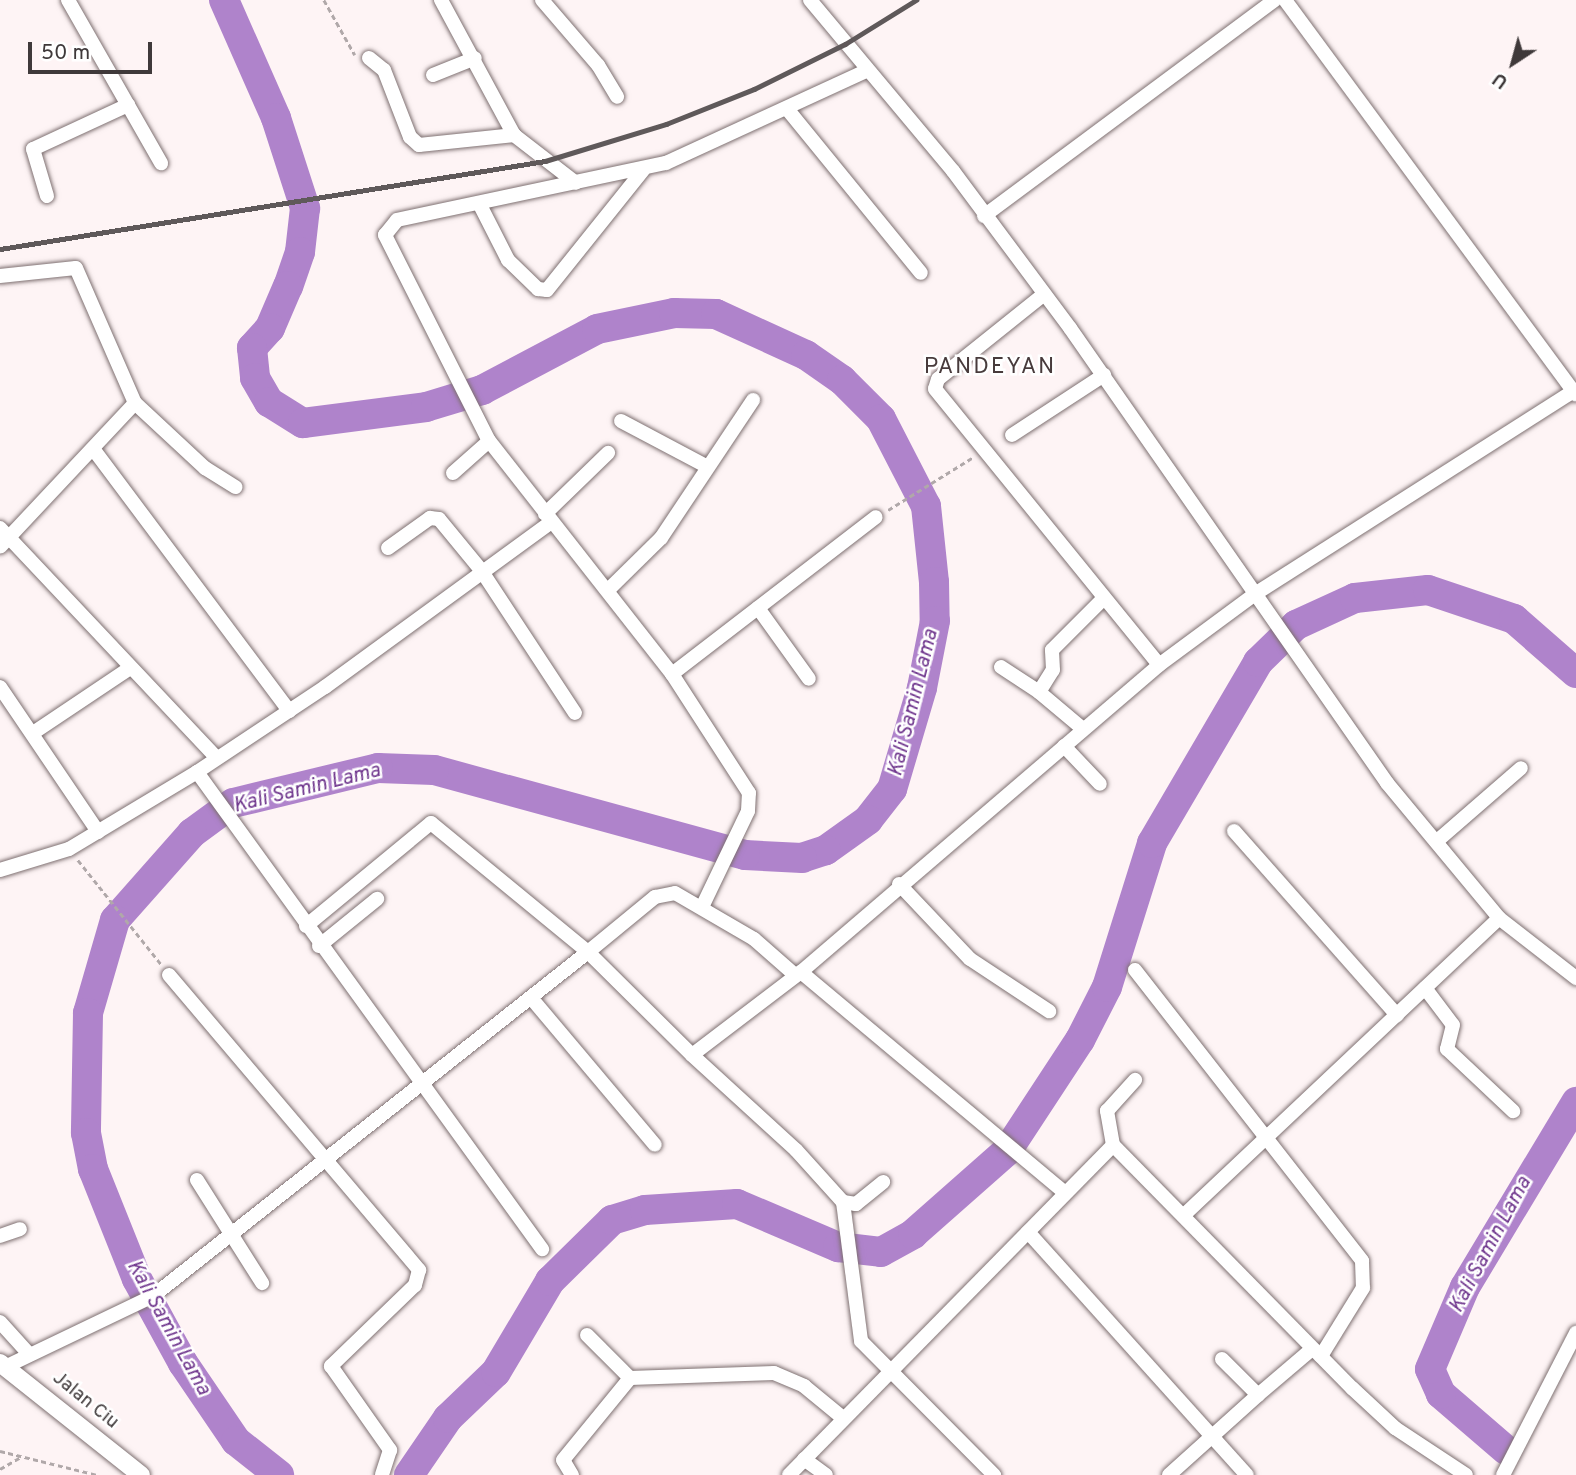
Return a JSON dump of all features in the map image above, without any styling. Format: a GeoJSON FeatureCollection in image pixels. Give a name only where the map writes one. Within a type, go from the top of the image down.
{"type":"FeatureCollection","features":[{"type":"Feature","properties":{"kind":"street"},"geometry":{"type":"LineString","coordinates":[[68,0],[161,163]]}},
{"type":"Feature","properties":{"kind":"street"},"geometry":{"type":"LineString","coordinates":[[441,0],[475,58],[514,135],[576,183]]}},
{"type":"Feature","properties":{"kind":"street"},"geometry":{"type":"LineString","coordinates":[[542,0],[598,65],[617,97]]}},
{"type":"Feature","properties":{"kind":"street"},"geometry":{"type":"LineString","coordinates":[[810,0],[984,216],[1104,375],[1387,783],[1499,918],[1576,978]]}},
{"type":"Feature","properties":{"kind":"street"},"geometry":{"type":"LineString","coordinates":[[984,216],[1275,0]]}},
{"type":"Feature","properties":{"kind":"street"},"geometry":{"type":"LineString","coordinates":[[692,1055],[798,974],[899,884],[1159,665],[1255,594],[1575,392],[1285,0]]}},
{"type":"Feature","properties":{"kind":"street"},"geometry":{"type":"LineString","coordinates":[[369,58],[384,70],[410,137],[419,145],[514,135]]}},
{"type":"Feature","properties":{"kind":"street"},"geometry":{"type":"LineString","coordinates":[[433,75],[475,58]]}},
{"type":"Feature","properties":{"kind":"street"},"geometry":{"type":"LineString","coordinates":[[703,905],[743,824],[749,793],[672,674],[489,441],[385,235],[397,220],[643,170],[788,110],[866,71]]}},
{"type":"Feature","properties":{"kind":"street"},"geometry":{"type":"LineString","coordinates":[[47,196],[33,149],[128,105]]}},
{"type":"Feature","properties":{"kind":"street"},"geometry":{"type":"LineString","coordinates":[[788,110],[922,273]]}},
{"type":"Feature","properties":{"kind":"street"},"geometry":{"type":"LineString","coordinates":[[480,205],[501,251],[543,291],[643,170]]}},
{"type":"Feature","properties":{"kind":"street"},"geometry":{"type":"LineString","coordinates":[[0,276],[76,268],[135,404],[205,468],[234,487]]}},
{"type":"Feature","properties":{"kind":"street"},"geometry":{"type":"LineString","coordinates":[[1043,295],[936,382],[937,394],[985,450],[1102,600],[1159,665]]}},
{"type":"Feature","properties":{"kind":"street"},"geometry":{"type":"LineString","coordinates":[[1012,435],[1104,375]]}},
{"type":"Feature","properties":{"kind":"street"},"geometry":{"type":"LineString","coordinates":[[608,590],[653,547],[753,400]]}},
{"type":"Feature","properties":{"kind":"street"},"geometry":{"type":"LineString","coordinates":[[135,404],[94,450],[3,537],[215,756]]}},
{"type":"Feature","properties":{"kind":"street"},"geometry":{"type":"LineString","coordinates":[[621,421],[708,467]]}},
{"type":"Feature","properties":{"kind":"street"},"geometry":{"type":"LineString","coordinates":[[453,473],[489,441]]}},
{"type":"Feature","properties":{"kind":"street"},"geometry":{"type":"LineString","coordinates":[[94,450],[289,711]]}},
{"type":"Feature","properties":{"kind":"street"},"geometry":{"type":"LineString","coordinates":[[1,869],[69,849],[197,772],[215,756],[289,711],[548,518],[608,453]]}},
{"type":"Feature","properties":{"kind":"street"},"geometry":{"type":"LineString","coordinates":[[388,548],[436,517],[481,570],[575,713]]}},
{"type":"Feature","properties":{"kind":"street"},"geometry":{"type":"LineString","coordinates":[[672,674],[876,517]]}},
{"type":"Feature","properties":{"kind":"street"},"geometry":{"type":"LineString","coordinates":[[1040,692],[1053,670],[1052,650],[1102,600]]}},
{"type":"Feature","properties":{"kind":"street"},"geometry":{"type":"LineString","coordinates":[[758,608],[809,679]]}},
{"type":"Feature","properties":{"kind":"street"},"geometry":{"type":"LineString","coordinates":[[1001,667],[1040,692],[1083,729]]}},
{"type":"Feature","properties":{"kind":"street"},"geometry":{"type":"LineString","coordinates":[[33,733],[130,668]]}},
{"type":"Feature","properties":{"kind":"street"},"geometry":{"type":"LineString","coordinates":[[0,687],[98,832]]}},
{"type":"Feature","properties":{"kind":"street"},"geometry":{"type":"LineString","coordinates":[[1064,746],[1100,784]]}},
{"type":"Feature","properties":{"kind":"street"},"geometry":{"type":"LineString","coordinates":[[1437,841],[1521,768]]}},
{"type":"Feature","properties":{"kind":"street"},"geometry":{"type":"LineString","coordinates":[[197,772],[319,946],[542,1249]]}},
{"type":"Feature","properties":{"kind":"street"},"geometry":{"type":"LineString","coordinates":[[306,926],[432,823],[588,952],[692,1055],[796,1150],[843,1202],[857,1330],[890,1370],[994,1475]]}},
{"type":"Feature","properties":{"kind":"street"},"geometry":{"type":"LineString","coordinates":[[1234,831],[1397,1014]]}},
{"type":"Feature","properties":{"kind":"street"},"geometry":{"type":"LineString","coordinates":[[899,884],[970,959],[1049,1012]]}},
{"type":"Feature","properties":{"kind":"street"},"geometry":{"type":"LineString","coordinates":[[4,1365],[134,1309],[153,1296],[329,1162],[661,894],[675,893],[703,905],[798,974],[1020,1153],[1064,1192]]}},
{"type":"Feature","properties":{"kind":"street"},"geometry":{"type":"LineString","coordinates":[[319,946],[377,899]]}},
{"type":"Feature","properties":{"kind":"street"},"geometry":{"type":"LineString","coordinates":[[1184,1215],[1499,918]]}},
{"type":"Feature","properties":{"kind":"street"},"geometry":{"type":"LineString","coordinates":[[1135,970],[1267,1135],[1366,1272],[1363,1288],[1316,1352],[1258,1395],[1169,1475]]}},
{"type":"Feature","properties":{"kind":"street"},"geometry":{"type":"LineString","coordinates":[[169,975],[416,1264],[421,1276],[331,1366],[390,1450],[382,1475]]}},
{"type":"Feature","properties":{"kind":"street"},"geometry":{"type":"LineString","coordinates":[[1425,988],[1453,1026],[1447,1049],[1513,1111]]}},
{"type":"Feature","properties":{"kind":"street"},"geometry":{"type":"LineString","coordinates":[[533,1000],[654,1145]]}},
{"type":"Feature","properties":{"kind":"street"},"geometry":{"type":"LineString","coordinates":[[1135,1080],[1107,1111],[1113,1145],[1316,1352],[1395,1428],[1465,1475]]}},
{"type":"Feature","properties":{"kind":"street"},"geometry":{"type":"LineString","coordinates":[[789,1475],[1113,1145]]}},
{"type":"Feature","properties":{"kind":"street"},"geometry":{"type":"LineString","coordinates":[[197,1180],[262,1283]]}},
{"type":"Feature","properties":{"kind":"street"},"geometry":{"type":"LineString","coordinates":[[843,1202],[856,1204],[883,1182]]}},
{"type":"Feature","properties":{"kind":"street"},"geometry":{"type":"LineString","coordinates":[[0,1236],[20,1229]]}},
{"type":"Feature","properties":{"kind":"street"},"geometry":{"type":"LineString","coordinates":[[1028,1232],[1247,1475]]}},
{"type":"Feature","properties":{"kind":"street"},"geometry":{"type":"LineString","coordinates":[[0,1322],[29,1354]]}},
{"type":"Feature","properties":{"kind":"street"},"geometry":{"type":"LineString","coordinates":[[1505,1471],[1576,1333]]}},
{"type":"Feature","properties":{"kind":"street"},"geometry":{"type":"LineString","coordinates":[[587,1335],[630,1378],[775,1373],[804,1386],[844,1418]]}},
{"type":"Feature","properties":{"kind":"street"},"geometry":{"type":"LineString","coordinates":[[1222,1359],[1258,1395]]}},
{"type":"Feature","properties":{"kind":"street","name":"Jalan Ciu"},"geometry":{"type":"LineString","coordinates":[[4,1365],[141,1475]]}},
{"type":"Feature","properties":{"kind":"street"},"geometry":{"type":"LineString","coordinates":[[572,1475],[563,1460],[630,1378]]}},
{"type":"Feature","properties":{"kind":"street"},"geometry":{"type":"LineString","coordinates":[[804,1460],[826,1475]]}},
{"type":"Feature","properties":{"kind":"path"},"geometry":{"type":"LineString","coordinates":[[324,0],[345,43]]}},
{"type":"Feature","properties":{"kind":"path"},"geometry":{"type":"LineString","coordinates":[[876,517],[985,450]]}},
{"type":"Feature","properties":{"kind":"path"},"geometry":{"type":"LineString","coordinates":[[69,849],[169,975]]}},
{"type":"Feature","properties":{"kind":"path"},"geometry":{"type":"LineString","coordinates":[[0,1451],[98,1475]]}},
{"type":"Feature","properties":{"kind":"path"},"geometry":{"type":"LineString","coordinates":[[0,1469],[22,1457]]}},
{"type":"Feature","properties":{"kind":"waterway","name":"Kali Samin Lama"},"geometry":{"type":"LineString","coordinates":[[224,0],[276,118],[305,208],[300,252],[288,286],[270,328],[252,348],[255,378],[269,402],[303,423],[426,407],[482,390],[597,329],[674,313],[716,314],[806,355],[842,380],[881,419],[926,506],[934,582],[935,621],[922,688],[892,789],[868,820],[826,850],[802,858],[745,855],[434,770],[378,768],[233,803],[192,833],[115,920],[88,1013],[86,1133],[93,1169],[137,1279],[183,1363],[236,1441],[279,1475]]}},
{"type":"Feature","properties":{"kind":"waterway","name":"Kali Samin Lama"},"geometry":{"type":"LineString","coordinates":[[409,1475],[448,1418],[496,1372],[550,1281],[612,1220],[645,1210],[737,1204],[838,1247],[881,1252],[913,1234],[1007,1151],[1080,1040],[1107,987],[1152,843],[1258,662],[1296,625],[1355,598],[1428,590],[1514,619],[1576,673]]}},
{"type":"Feature","properties":{"kind":"waterway","name":"Kali Samin Lama"},"geometry":{"type":"LineString","coordinates":[[1506,1450],[1441,1394],[1430,1369],[1465,1287],[1576,1102]]}},
{"type":"Feature","properties":{"kind":"railway"},"geometry":{"type":"LineString","coordinates":[[0,249],[545,161],[666,124],[754,89],[845,44],[916,0]]}},
{"type":"Feature","properties":{"kind":"district","name":"PANDEYAN"},"geometry":{"type":"Point","coordinates":[990,368]}}]}
